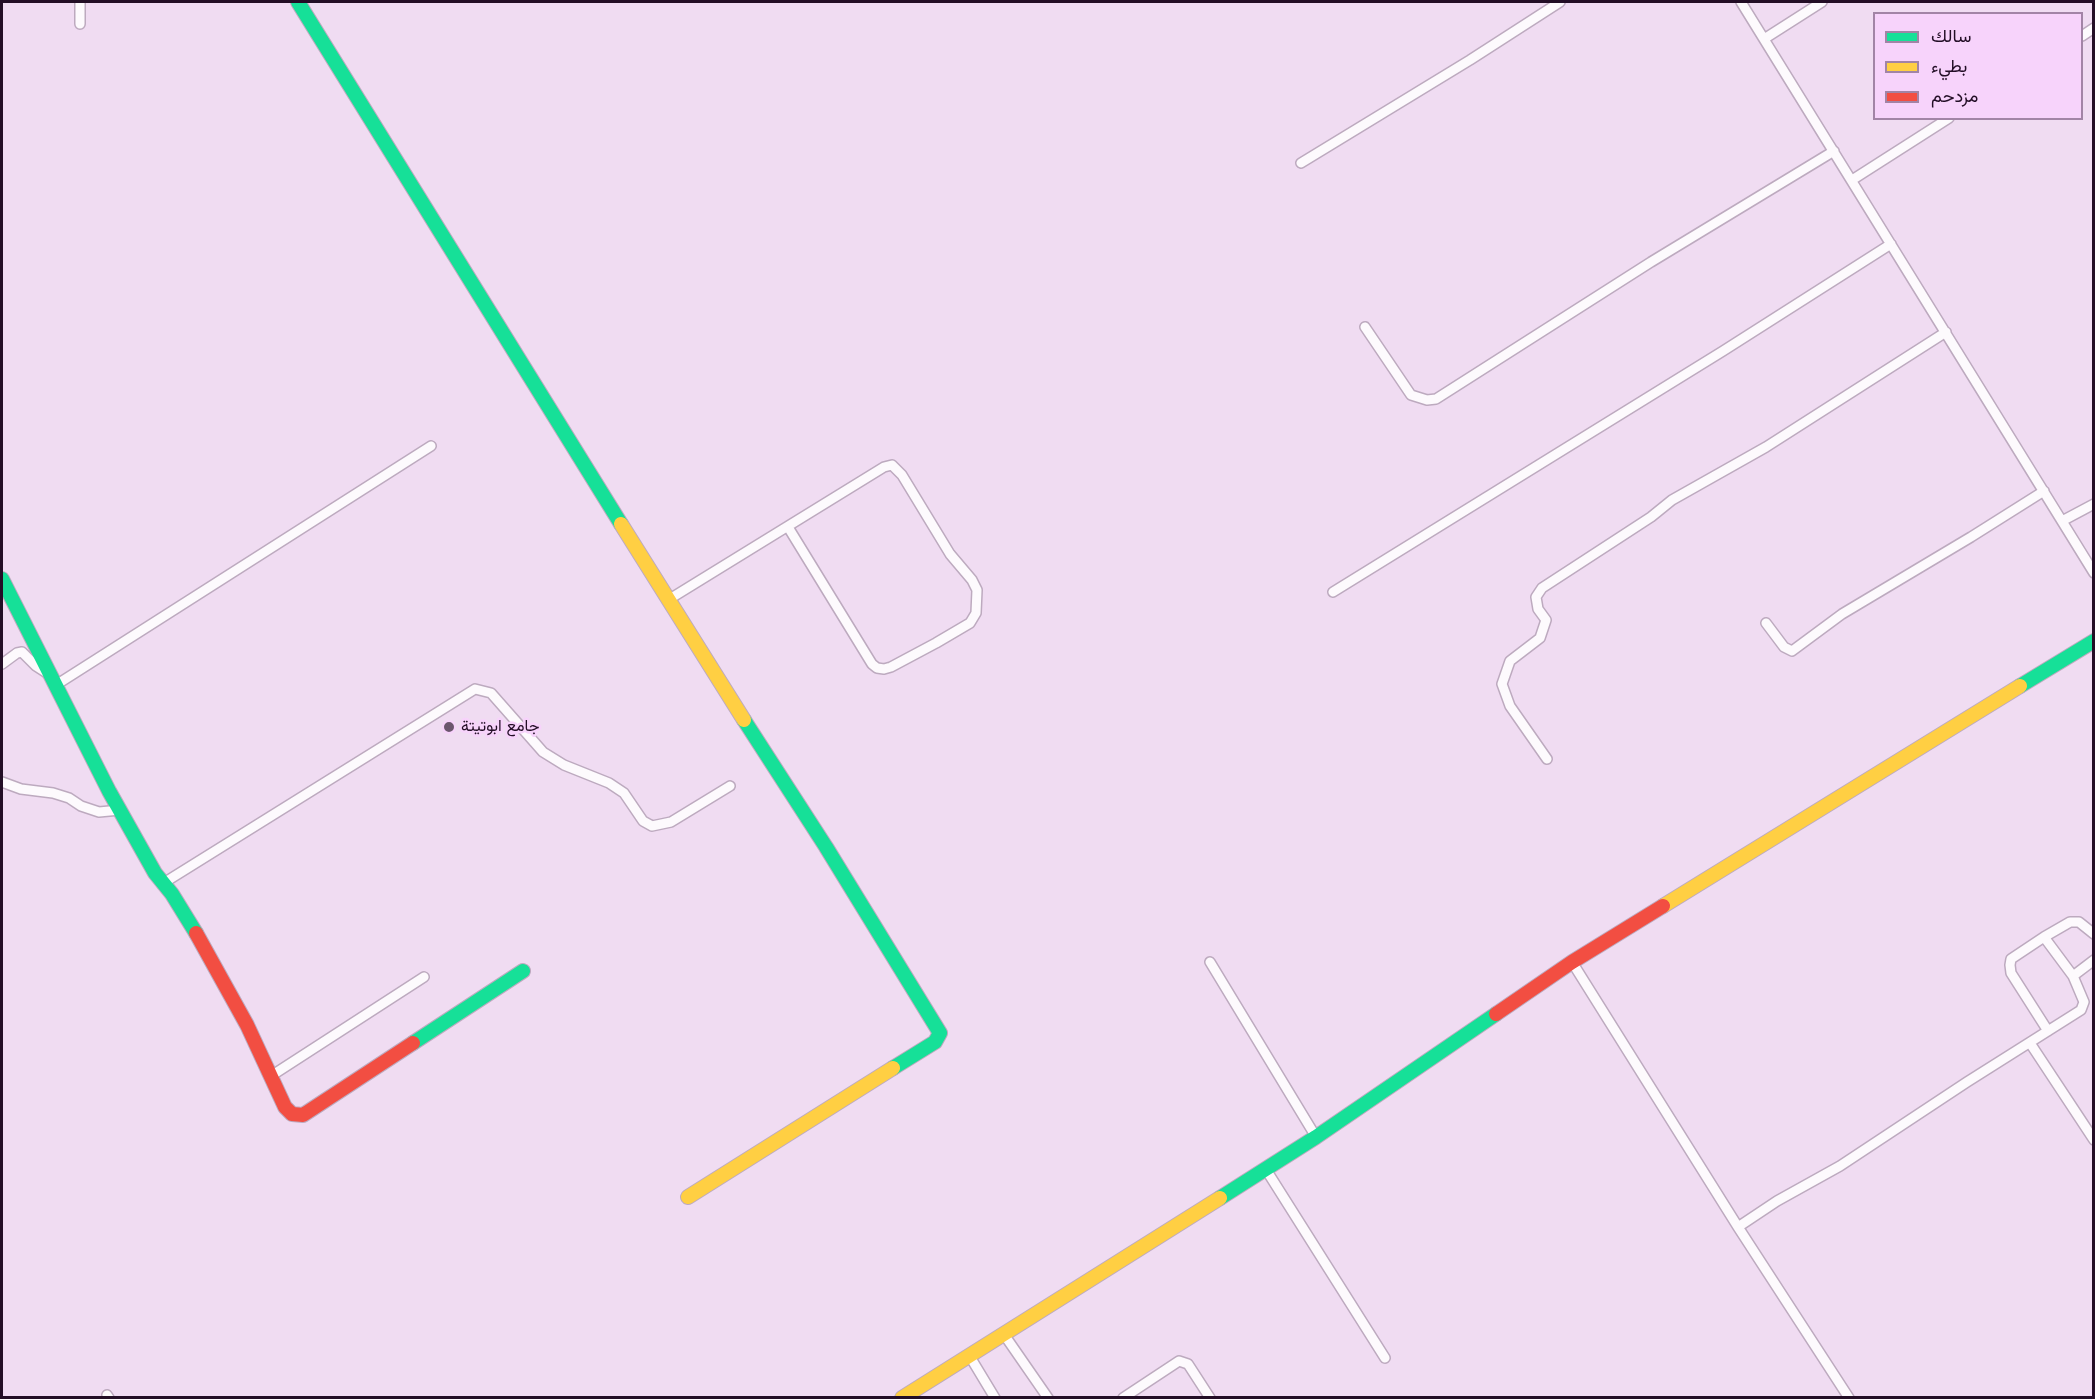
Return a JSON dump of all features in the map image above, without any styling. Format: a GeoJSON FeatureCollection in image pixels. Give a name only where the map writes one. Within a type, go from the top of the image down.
{"type":"FeatureCollection","features":[{"type":"Feature","properties":{"kind":"street"},"geometry":{"type":"LineString","coordinates":[[80,2],[80,24]]}},
{"type":"Feature","properties":{"kind":"street"},"geometry":{"type":"LineString","coordinates":[[298,2],[668,600],[826,847],[940,1033],[935,1042],[688,1197]]}},
{"type":"Feature","properties":{"kind":"street"},"geometry":{"type":"LineString","coordinates":[[1301,163],[1560,2]]}},
{"type":"Feature","properties":{"kind":"street"},"geometry":{"type":"LineString","coordinates":[[1741,2],[2094,573]]}},
{"type":"Feature","properties":{"kind":"street"},"geometry":{"type":"LineString","coordinates":[[1764,39],[1822,2]]}},
{"type":"Feature","properties":{"kind":"street"},"geometry":{"type":"LineString","coordinates":[[1852,180],[1946,120]]}},
{"type":"Feature","properties":{"kind":"street"},"geometry":{"type":"LineString","coordinates":[[1365,327],[1411,395],[1427,400],[1436,399],[1652,262],[1834,151]]}},
{"type":"Feature","properties":{"kind":"street"},"geometry":{"type":"LineString","coordinates":[[1332,592],[1892,244]]}},
{"type":"Feature","properties":{"kind":"street"},"geometry":{"type":"LineString","coordinates":[[1547,759],[1510,706],[1502,684],[1510,661],[1540,638],[1546,620],[1538,609],[1536,597],[1542,588],[1651,517],[1672,500],[1766,447],[1946,332]]}},
{"type":"Feature","properties":{"kind":"street"},"geometry":{"type":"LineString","coordinates":[[53,680],[431,446]]}},
{"type":"Feature","properties":{"kind":"street"},"geometry":{"type":"LineString","coordinates":[[668,600],[884,466],[892,465],[902,475],[951,554],[972,580],[977,590],[975,613],[970,623],[936,643],[891,667],[877,668],[868,658],[788,527]]}},
{"type":"Feature","properties":{"kind":"street"},"geometry":{"type":"LineString","coordinates":[[1766,623],[1784,647],[1792,651],[1842,614],[2044,492]]}},
{"type":"Feature","properties":{"kind":"street"},"geometry":{"type":"LineString","coordinates":[[2062,521],[2094,504]]}},
{"type":"Feature","properties":{"kind":"street"},"geometry":{"type":"LineString","coordinates":[[2,579],[120,810],[162,884],[172,894],[193,927],[247,1025],[285,1107],[292,1114],[303,1115],[523,971]]}},
{"type":"Feature","properties":{"kind":"street"},"geometry":{"type":"LineString","coordinates":[[902,1398],[1316,1137],[1572,962],[2094,640]]}},
{"type":"Feature","properties":{"kind":"street"},"geometry":{"type":"LineString","coordinates":[[2,664],[22,652],[53,680]]}},
{"type":"Feature","properties":{"kind":"street"},"geometry":{"type":"LineString","coordinates":[[162,884],[475,689],[491,693],[543,752],[564,765],[609,783],[624,793],[643,821],[652,826],[671,822],[730,786]]}},
{"type":"Feature","properties":{"kind":"street"},"geometry":{"type":"LineString","coordinates":[[2,782],[21,789],[53,793],[99,812],[120,810]]}},
{"type":"Feature","properties":{"kind":"street"},"geometry":{"type":"LineString","coordinates":[[2048,1031],[2011,973],[2011,959],[2070,922],[2079,922],[2094,934]]}},
{"type":"Feature","properties":{"kind":"street"},"geometry":{"type":"LineString","coordinates":[[1737,1227],[1777,1201],[1840,1166],[2081,1010],[2084,1002],[2073,976],[2044,938]]}},
{"type":"Feature","properties":{"kind":"street"},"geometry":{"type":"LineString","coordinates":[[2073,976],[2094,960]]}},
{"type":"Feature","properties":{"kind":"street"},"geometry":{"type":"LineString","coordinates":[[1210,962],[1316,1137]]}},
{"type":"Feature","properties":{"kind":"street"},"geometry":{"type":"LineString","coordinates":[[1572,962],[1737,1227],[1849,1398]]}},
{"type":"Feature","properties":{"kind":"street"},"geometry":{"type":"LineString","coordinates":[[271,1076],[424,976]]}},
{"type":"Feature","properties":{"kind":"street"},"geometry":{"type":"LineString","coordinates":[[2030,1043],[2094,1140]]}},
{"type":"Feature","properties":{"kind":"street"},"geometry":{"type":"LineString","coordinates":[[1265,1168],[1385,1358]]}},
{"type":"Feature","properties":{"kind":"street"},"geometry":{"type":"LineString","coordinates":[[1003,1333],[1048,1398]]}},
{"type":"Feature","properties":{"kind":"street"},"geometry":{"type":"LineString","coordinates":[[969,1355],[995,1398]]}},
{"type":"Feature","properties":{"kind":"street"},"geometry":{"type":"LineString","coordinates":[[1123,1398],[1179,1361],[1188,1364],[1210,1398]]}},
{"type":"Feature","properties":{"kind":"traffic: fast"},"geometry":{"type":"LineString","coordinates":[[298,2],[621,524]]}},
{"type":"Feature","properties":{"kind":"traffic: fast"},"geometry":{"type":"LineString","coordinates":[[2,579],[109,791],[155,873],[172,894],[196,933]]}},
{"type":"Feature","properties":{"kind":"traffic: fast"},"geometry":{"type":"LineString","coordinates":[[2020,686],[2094,641]]}},
{"type":"Feature","properties":{"kind":"traffic: fast"},"geometry":{"type":"LineString","coordinates":[[744,720],[826,847],[940,1033],[935,1042],[893,1068]]}},
{"type":"Feature","properties":{"kind":"traffic: fast"},"geometry":{"type":"LineString","coordinates":[[413,1043],[523,971]]}},
{"type":"Feature","properties":{"kind":"traffic: fast"},"geometry":{"type":"LineString","coordinates":[[1220,1198],[1316,1137],[1496,1014]]}},
{"type":"Feature","properties":{"kind":"traffic: slow"},"geometry":{"type":"LineString","coordinates":[[621,524],[744,720]]}},
{"type":"Feature","properties":{"kind":"traffic: slow"},"geometry":{"type":"LineString","coordinates":[[1663,906],[2020,686]]}},
{"type":"Feature","properties":{"kind":"traffic: slow"},"geometry":{"type":"LineString","coordinates":[[688,1197],[893,1068]]}},
{"type":"Feature","properties":{"kind":"traffic: slow"},"geometry":{"type":"LineString","coordinates":[[902,1398],[1220,1198]]}},
{"type":"Feature","properties":{"kind":"traffic: jam"},"geometry":{"type":"LineString","coordinates":[[1496,1014],[1572,962],[1663,906]]}},
{"type":"Feature","properties":{"kind":"traffic: jam"},"geometry":{"type":"LineString","coordinates":[[196,933],[247,1025],[285,1107],[292,1114],[303,1115],[413,1043]]}},
{"type":"Feature","properties":{"kind":"place","name":"جامع ابوتيتة"},"geometry":{"type":"Point","coordinates":[449,727]}}]}
